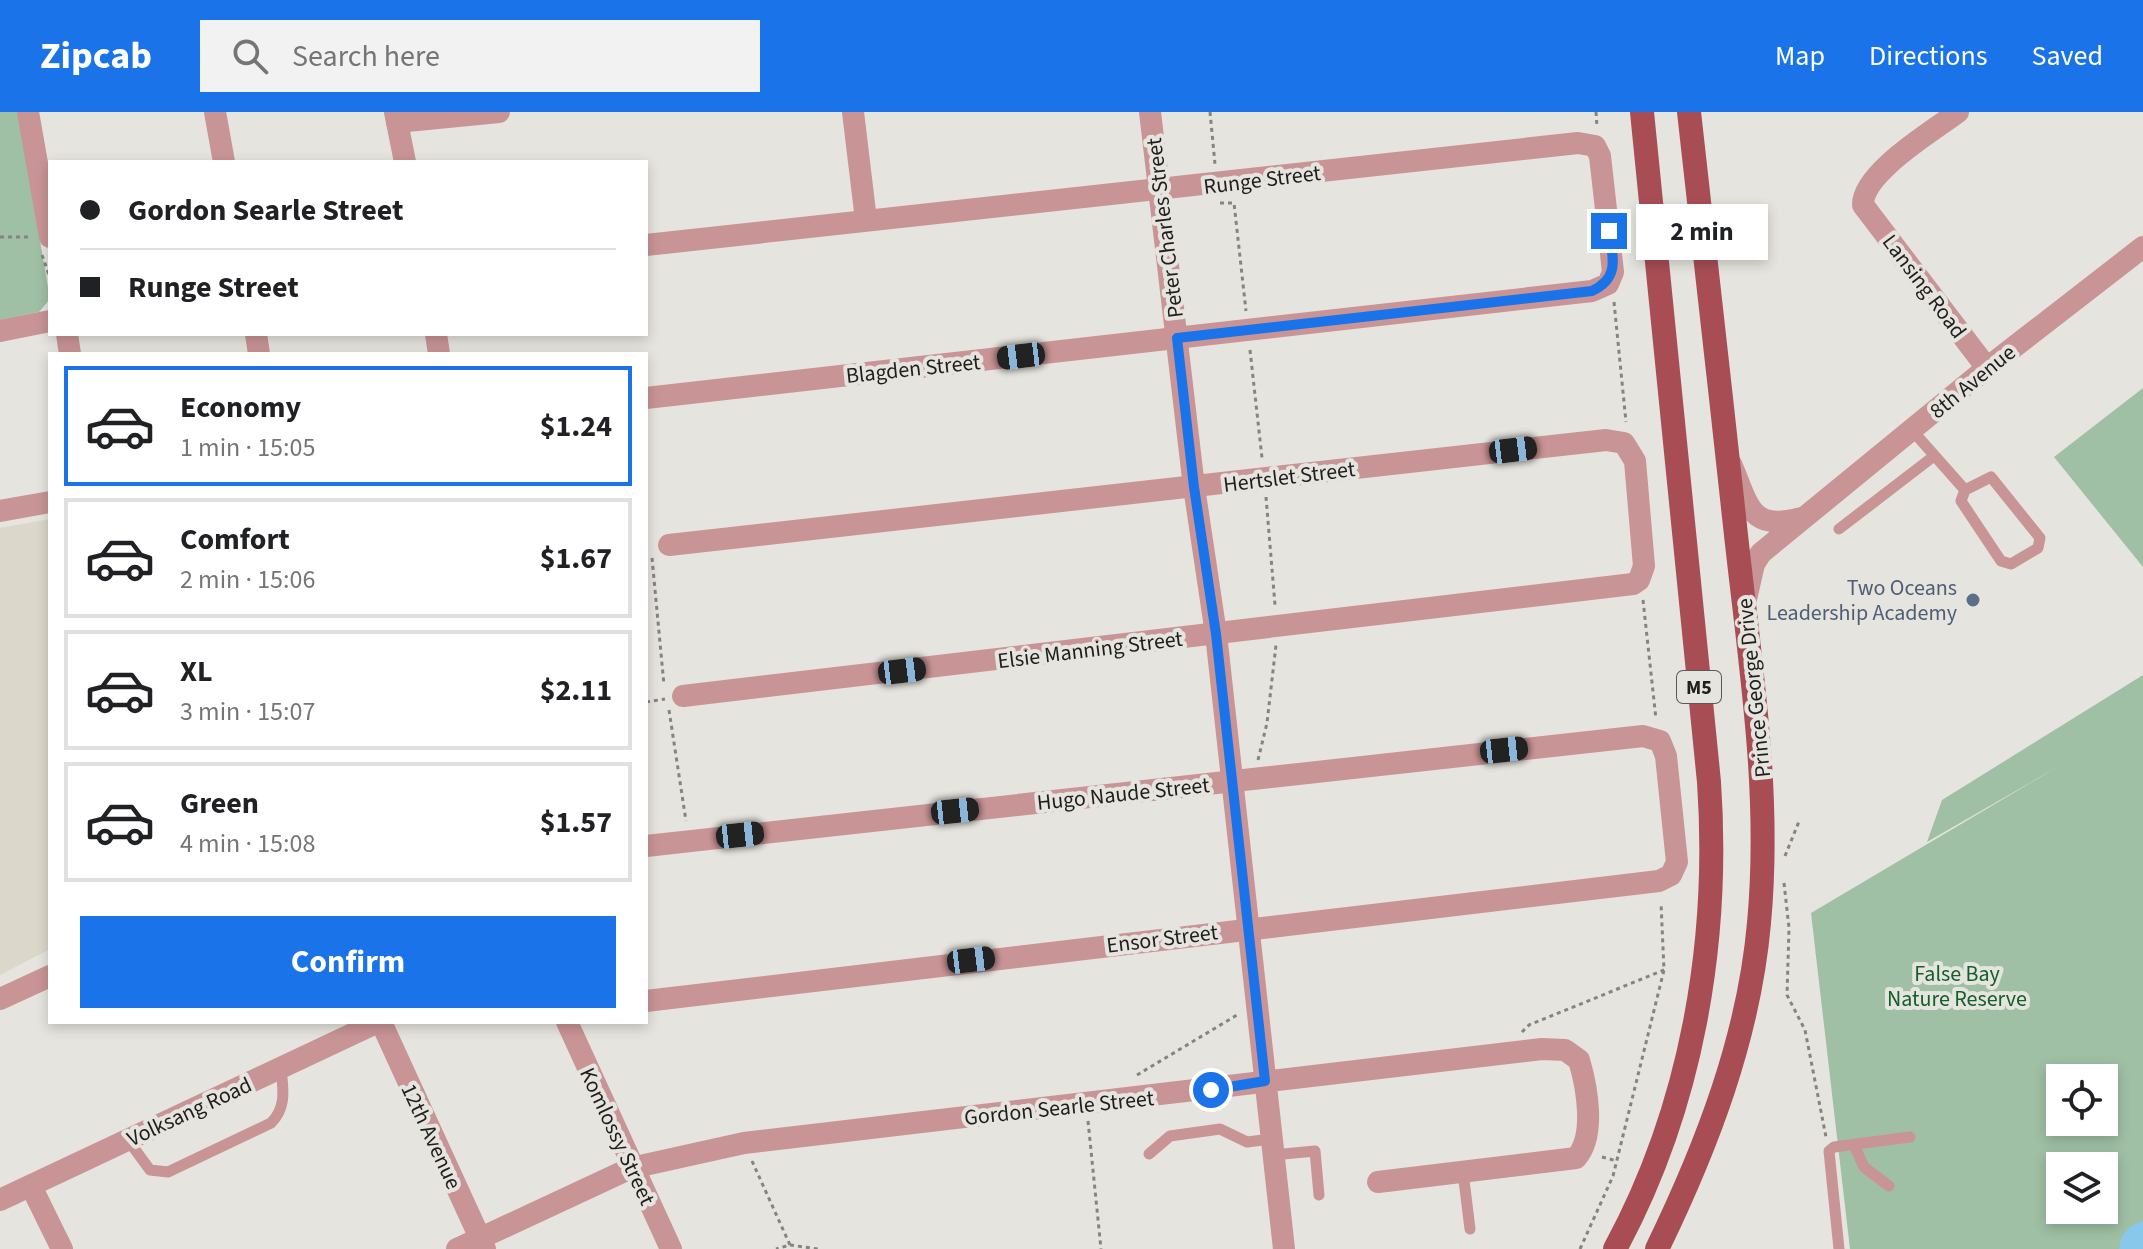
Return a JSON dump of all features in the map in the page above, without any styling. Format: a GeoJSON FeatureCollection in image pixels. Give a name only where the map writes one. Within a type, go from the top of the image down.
{"type":"FeatureCollection","features":[{"type":"Feature","properties":{"kind":"main road","name":"M5"},"geometry":{"type":"LineString","coordinates":[[1615,1249],[1648,1179],[1682,1080],[1701,991],[1712,877],[1709,782],[1642,112]]}},
{"type":"Feature","properties":{"kind":"main road","name":"Prince George Drive"},"geometry":{"type":"LineString","coordinates":[[1657,1249],[1683,1196],[1722,1094],[1745,1016],[1759,924],[1763,788],[1689,112]]}},
{"type":"Feature","properties":{"kind":"street"},"geometry":{"type":"LineString","coordinates":[[28,112],[48,226]]}},
{"type":"Feature","properties":{"kind":"street"},"geometry":{"type":"LineString","coordinates":[[215,112],[224,160]]}},
{"type":"Feature","properties":{"kind":"street"},"geometry":{"type":"LineString","coordinates":[[405,160],[396,117],[499,112]]}},
{"type":"Feature","properties":{"kind":"street"},"geometry":{"type":"LineString","coordinates":[[853,112],[866,220]]}},
{"type":"Feature","properties":{"kind":"street","name":"Peter Charles Street"},"geometry":{"type":"LineString","coordinates":[[1150,112],[1194,487],[1216,634],[1284,1249]]}},
{"type":"Feature","properties":{"kind":"street","name":"Lansing Road"},"geometry":{"type":"LineString","coordinates":[[1958,112],[1877,175],[1866,189],[1863,205],[1987,368]]}},
{"type":"Feature","properties":{"kind":"street","name":"Runge Street"},"geometry":{"type":"LineString","coordinates":[[648,245],[1587,143],[1595,146],[1600,156],[1613,256],[1610,290]]}},
{"type":"Feature","properties":{"kind":"street","name":"8th Avenue"},"geometry":{"type":"LineString","coordinates":[[1745,609],[1754,564],[1802,518],[2143,247]]}},
{"type":"Feature","properties":{"kind":"street","name":"Blagden Street"},"geometry":{"type":"LineString","coordinates":[[648,398],[1610,290]]}},
{"type":"Feature","properties":{"kind":"street"},"geometry":{"type":"LineString","coordinates":[[0,331],[48,321]]}},
{"type":"Feature","properties":{"kind":"street","name":"Hertslet Street"},"geometry":{"type":"LineString","coordinates":[[669,545],[1615,440],[1632,451],[1635,461],[1644,566],[1641,587]]}},
{"type":"Feature","properties":{"kind":"street"},"geometry":{"type":"LineString","coordinates":[[1728,456],[1748,505],[1757,518],[1776,525],[1802,518]]}},
{"type":"Feature","properties":{"kind":"street"},"geometry":{"type":"LineString","coordinates":[[0,511],[48,502]]}},
{"type":"Feature","properties":{"kind":"street","name":"Elsie Manning Street"},"geometry":{"type":"LineString","coordinates":[[674,698],[1624,586],[1641,587]]}},
{"type":"Feature","properties":{"kind":"street","name":"Hugo Naude Street"},"geometry":{"type":"LineString","coordinates":[[648,846],[1630,736],[1654,737],[1663,746],[1670,779],[1675,870]]}},
{"type":"Feature","properties":{"kind":"street","name":"Ensor Street"},"geometry":{"type":"LineString","coordinates":[[648,1001],[1659,881],[1675,870]]}},
{"type":"Feature","properties":{"kind":"street"},"geometry":{"type":"LineString","coordinates":[[0,999],[48,977]]}},
{"type":"Feature","properties":{"kind":"street","name":"Volksang Road"},"geometry":{"type":"LineString","coordinates":[[0,1200],[376,1024]]}},
{"type":"Feature","properties":{"kind":"street","name":"12th Avenue"},"geometry":{"type":"LineString","coordinates":[[381,1024],[482,1244]]}},
{"type":"Feature","properties":{"kind":"street","name":"Komlossy Street"},"geometry":{"type":"LineString","coordinates":[[568,1024],[631,1168],[671,1249]]}},
{"type":"Feature","properties":{"kind":"street","name":"Gordon Searle Street"},"geometry":{"type":"LineString","coordinates":[[457,1249],[482,1244],[631,1168],[744,1143],[1504,1053],[1556,1049],[1579,1060],[1588,1133],[1579,1155],[1568,1160],[1463,1172]]}},
{"type":"Feature","properties":{"kind":"street"},"geometry":{"type":"LineString","coordinates":[[1378,1182],[1463,1172]]}},
{"type":"Feature","properties":{"kind":"street"},"geometry":{"type":"LineString","coordinates":[[31,1186],[62,1249]]}},
{"type":"Feature","properties":{"kind":"lane"},"geometry":{"type":"LineString","coordinates":[[1911,429],[1965,490]]}},
{"type":"Feature","properties":{"kind":"lane"},"geometry":{"type":"LineString","coordinates":[[1839,529],[1934,456]]}},
{"type":"Feature","properties":{"kind":"lane"},"geometry":{"type":"LineString","coordinates":[[1984,478],[1995,478],[2040,538],[2038,548],[2016,563],[2001,561],[1962,506],[1965,490],[1984,478]]}},
{"type":"Feature","properties":{"kind":"lane"},"geometry":{"type":"LineString","coordinates":[[128,1140],[150,1170],[168,1172],[271,1123],[280,1111],[284,1095],[281,1068]]}},
{"type":"Feature","properties":{"kind":"lane"},"geometry":{"type":"LineString","coordinates":[[1149,1154],[1170,1136],[1220,1129],[1247,1142],[1315,1151],[1319,1195]]}},
{"type":"Feature","properties":{"kind":"lane"},"geometry":{"type":"LineString","coordinates":[[1839,1249],[1829,1153],[1832,1149],[1910,1137]]}},
{"type":"Feature","properties":{"kind":"lane"},"geometry":{"type":"LineString","coordinates":[[1854,1145],[1864,1167],[1889,1186]]}},
{"type":"Feature","properties":{"kind":"lane"},"geometry":{"type":"LineString","coordinates":[[1463,1172],[1470,1229]]}},
{"type":"Feature","properties":{"kind":"path"},"geometry":{"type":"LineString","coordinates":[[1210,112],[1220,205],[1234,203],[1277,627],[1267,723],[1253,779]]}},
{"type":"Feature","properties":{"kind":"path"},"geometry":{"type":"LineString","coordinates":[[1596,112],[1598,135]]}},
{"type":"Feature","properties":{"kind":"path"},"geometry":{"type":"LineString","coordinates":[[1610,290],[1627,431]]}},
{"type":"Feature","properties":{"kind":"path"},"geometry":{"type":"LineString","coordinates":[[669,545],[651,548],[674,698],[674,724],[689,841]]}},
{"type":"Feature","properties":{"kind":"path"},"geometry":{"type":"LineString","coordinates":[[1641,587],[1656,725]]}},
{"type":"Feature","properties":{"kind":"path"},"geometry":{"type":"LineString","coordinates":[[648,702],[674,698]]}},
{"type":"Feature","properties":{"kind":"path"},"geometry":{"type":"LineString","coordinates":[[1784,856],[1800,819]]}},
{"type":"Feature","properties":{"kind":"path"},"geometry":{"type":"LineString","coordinates":[[1782,871],[1789,928],[1787,995],[1805,1030],[1824,1133],[1832,1149]]}},
{"type":"Feature","properties":{"kind":"path"},"geometry":{"type":"LineString","coordinates":[[1580,1249],[1613,1176],[1664,970],[1659,891]]}},
{"type":"Feature","properties":{"kind":"path"},"geometry":{"type":"LineString","coordinates":[[1504,1053],[1529,1025],[1664,970]]}},
{"type":"Feature","properties":{"kind":"path"},"geometry":{"type":"LineString","coordinates":[[744,1143],[790,1245]]}},
{"type":"Feature","properties":{"kind":"path"},"geometry":{"type":"LineString","coordinates":[[776,1249],[790,1245],[818,1249]]}},
{"type":"Feature","properties":{"kind":"shaded area"},"geometry":{"type":"Polygon","coordinates":[[[48,519],[48,950],[0,975],[0,528],[48,519]]]}},
{"type":"Feature","properties":{"kind":"green space"},"geometry":{"type":"Polygon","coordinates":[[[0,112],[18,112],[48,301],[39,312],[0,320],[0,112]]]}},
{"type":"Feature","properties":{"kind":"green space"},"geometry":{"type":"Polygon","coordinates":[[[2143,388],[2143,567],[2054,457],[2143,388]]]}},
{"type":"Feature","properties":{"kind":"green space","name":"False Bay Nature Reserve"},"geometry":{"type":"Polygon","coordinates":[[[2143,675],[2143,1249],[1850,1249],[1811,913],[2059,766],[1927,842],[1942,800],[2143,675]]]}},
{"type":"Feature","properties":{"kind":"water"},"geometry":{"type":"Polygon","coordinates":[[[2143,1221],[2143,1249],[2119,1249],[2126,1231],[2143,1221]]]}},
{"type":"Feature","properties":{"kind":"place","name":"Two Oceans Leadership Academy"},"geometry":{"type":"Point","coordinates":[1973,600]}},
{"type":"Feature","properties":{"kind":"route"},"geometry":{"type":"LineString","coordinates":[[1211,1090],[1265,1081],[1216,634],[1194,487],[1177,338],[1592,291],[1608,284],[1613,272],[1609,231]]}}]}
